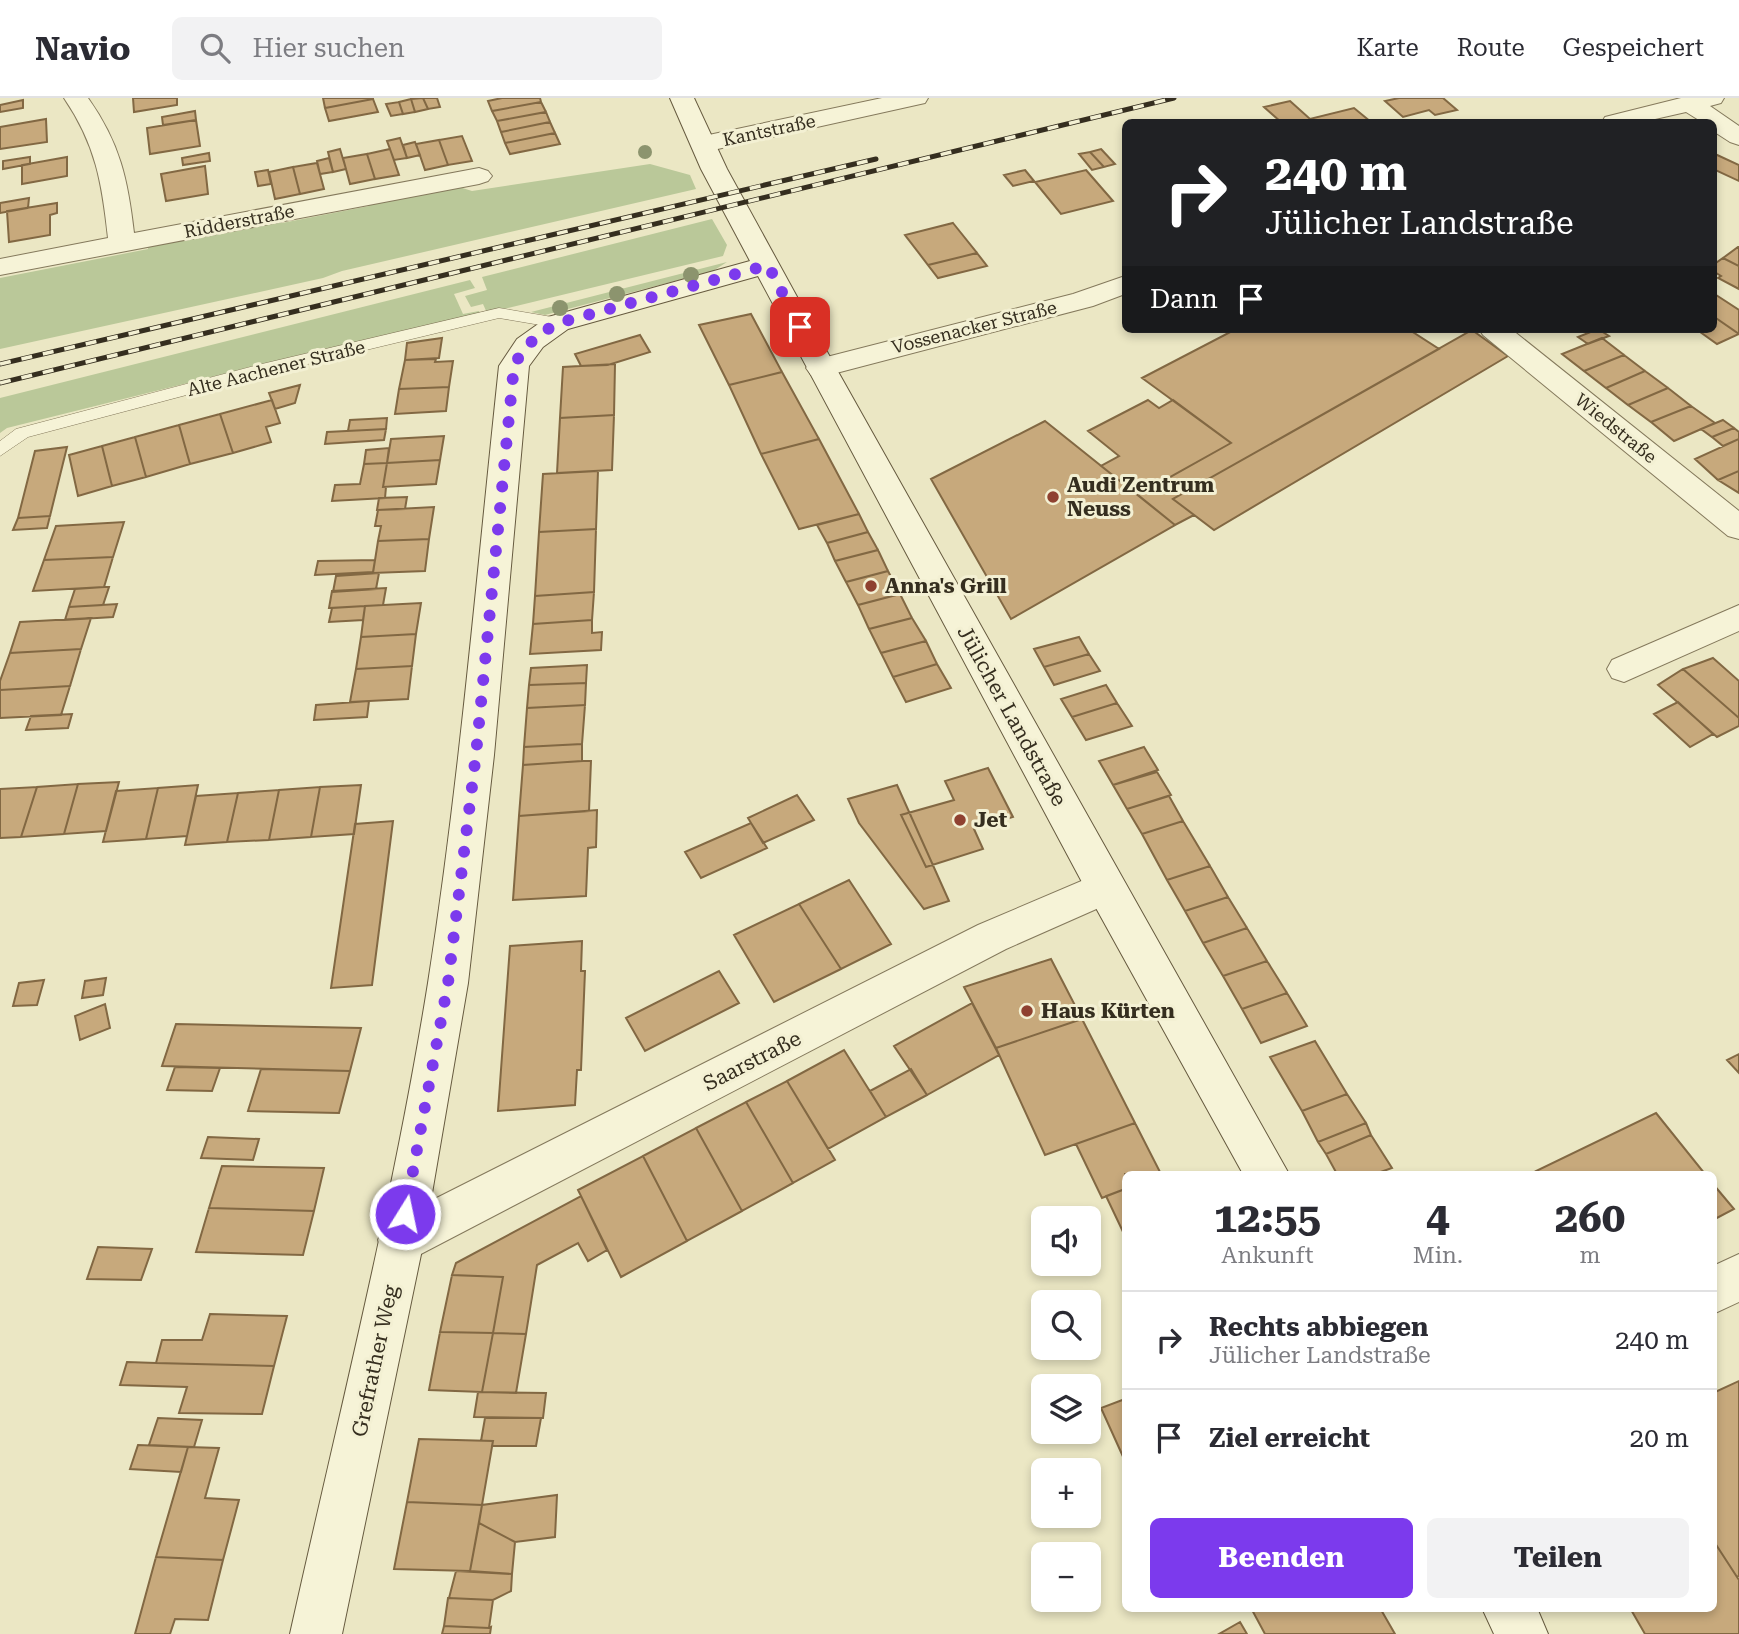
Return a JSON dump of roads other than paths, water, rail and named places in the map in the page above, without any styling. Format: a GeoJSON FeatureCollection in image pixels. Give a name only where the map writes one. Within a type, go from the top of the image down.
{"type":"FeatureCollection","features":[{"type":"Feature","properties":{"kind":"street"},"geometry":{"type":"LineString","coordinates":[[76,98],[91,117],[107,148],[119,197],[122,243]]}},
{"type":"Feature","properties":{"kind":"street","name":"Jülicher Landstraße"},"geometry":{"type":"LineString","coordinates":[[682,98],[714,169],[821,368],[1105,887],[1264,1171]]}},
{"type":"Feature","properties":{"kind":"street","name":"Kantstraße"},"geometry":{"type":"LineString","coordinates":[[704,144],[870,103],[916,98]]}},
{"type":"Feature","properties":{"kind":"street"},"geometry":{"type":"LineString","coordinates":[[1626,119],[1701,101],[1739,137]]}},
{"type":"Feature","properties":{"kind":"street","name":"Ridderstraße"},"geometry":{"type":"LineString","coordinates":[[0,267],[479,176]]}},
{"type":"Feature","properties":{"kind":"street","name":"Grefrather Weg"},"geometry":{"type":"LineString","coordinates":[[316,1634],[401,1240],[448,983],[476,754],[514,366],[521,351],[534,337],[558,323],[768,265]]}},
{"type":"Feature","properties":{"kind":"street","name":"Vossenacker Straße"},"geometry":{"type":"LineString","coordinates":[[821,368],[1083,300],[1122,285]]}},
{"type":"Feature","properties":{"kind":"street","name":"Wiedstraße"},"geometry":{"type":"LineString","coordinates":[[1498,333],[1739,528]]}},
{"type":"Feature","properties":{"kind":"street"},"geometry":{"type":"LineString","coordinates":[[1624,668],[1739,617]]}},
{"type":"Feature","properties":{"kind":"street","name":"Saarstraße"},"geometry":{"type":"LineString","coordinates":[[401,1240],[992,937],[1105,887]]}},
{"type":"Feature","properties":{"kind":"street"},"geometry":{"type":"LineString","coordinates":[[1510,1612],[1522,1634]]}},
{"type":"Feature","properties":{"kind":"lane","name":"Alte Aachener Straße"},"geometry":{"type":"LineString","coordinates":[[0,450],[22,433],[262,370],[499,313],[558,323]]}},
{"type":"Feature","properties":{"kind":"railway"},"geometry":{"type":"LineString","coordinates":[[0,383],[1174,98]]}},
{"type":"Feature","properties":{"kind":"railway"},"geometry":{"type":"LineString","coordinates":[[0,364],[876,159]]}},
{"type":"Feature","properties":{"kind":"place","name":"Audi Zentrum Neuss"},"geometry":{"type":"Point","coordinates":[1053,497]}},
{"type":"Feature","properties":{"kind":"place","name":"Anna's Grill"},"geometry":{"type":"Point","coordinates":[871,586]}},
{"type":"Feature","properties":{"kind":"place","name":"Jet"},"geometry":{"type":"Point","coordinates":[960,820]}},
{"type":"Feature","properties":{"kind":"place","name":"Haus Kürten"},"geometry":{"type":"Point","coordinates":[1027,1011]}}]}
